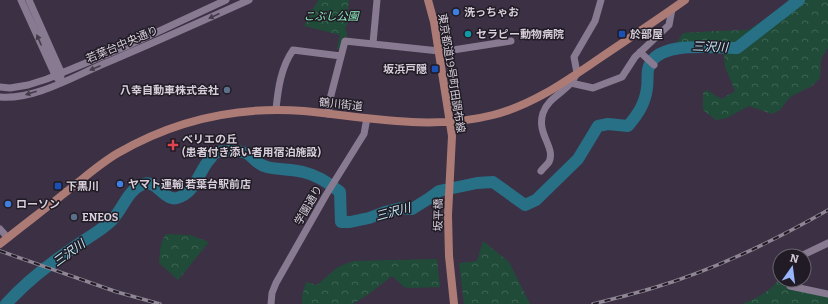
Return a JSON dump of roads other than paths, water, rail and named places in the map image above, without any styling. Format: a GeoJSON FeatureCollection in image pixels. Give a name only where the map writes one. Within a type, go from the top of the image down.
{"type":"FeatureCollection","features":[{"type":"Feature","properties":{"kind":"main road","name":"東京都道19号町田調布線"},"geometry":{"type":"LineString","coordinates":[[428,0],[434,22],[451,122],[452,142],[450,175]]}},
{"type":"Feature","properties":{"kind":"main road","name":"鶴川街道"},"geometry":{"type":"LineString","coordinates":[[0,244],[104,162],[146,138],[177,126],[205,117],[251,110],[276,109],[416,123],[451,122],[478,118],[510,110],[541,97],[685,0]]}},
{"type":"Feature","properties":{"kind":"main road","name":"坂平橋"},"geometry":{"type":"LineString","coordinates":[[450,175],[448,215],[449,256],[454,304]]}},
{"type":"Feature","properties":{"kind":"street"},"geometry":{"type":"LineString","coordinates":[[22,0],[62,82]]}},
{"type":"Feature","properties":{"kind":"street"},"geometry":{"type":"LineString","coordinates":[[29,0],[58,74]]}},
{"type":"Feature","properties":{"kind":"street","name":"若葉台中央通り"},"geometry":{"type":"LineString","coordinates":[[0,87],[10,88],[28,86],[126,46],[226,0]]}},
{"type":"Feature","properties":{"kind":"street","name":"若葉台中央通り"},"geometry":{"type":"LineString","coordinates":[[0,97],[16,97],[62,82],[250,0]]}},
{"type":"Feature","properties":{"kind":"street"},"geometry":{"type":"LineString","coordinates":[[373,43],[377,0]]}},
{"type":"Feature","properties":{"kind":"street"},"geometry":{"type":"LineString","coordinates":[[540,171],[549,162],[551,154],[542,130],[542,115],[552,99],[572,83],[577,73],[574,57],[595,21],[601,0]]}},
{"type":"Feature","properties":{"kind":"street"},"geometry":{"type":"LineString","coordinates":[[572,83],[593,88],[622,77],[635,57],[643,55],[669,24],[672,9]]}},
{"type":"Feature","properties":{"kind":"street"},"geometry":{"type":"LineString","coordinates":[[328,114],[330,99],[345,41],[439,51],[511,41]]}},
{"type":"Feature","properties":{"kind":"street"},"geometry":{"type":"LineString","coordinates":[[276,109],[277,96],[286,60],[293,50],[341,56]]}},
{"type":"Feature","properties":{"kind":"street"},"geometry":{"type":"LineString","coordinates":[[643,55],[654,65]]}},
{"type":"Feature","properties":{"kind":"street","name":"学園通り"},"geometry":{"type":"LineString","coordinates":[[271,304],[272,293],[276,283],[336,177],[364,134],[367,118]]}},
{"type":"Feature","properties":{"kind":"street"},"geometry":{"type":"LineString","coordinates":[[0,229],[8,238]]}},
{"type":"Feature","properties":{"kind":"street"},"geometry":{"type":"LineString","coordinates":[[812,250],[828,242]]}},
{"type":"Feature","properties":{"kind":"street"},"geometry":{"type":"LineString","coordinates":[[800,288],[828,294]]}},
{"type":"Feature","properties":{"kind":"waterway","name":"三沢川"},"geometry":{"type":"LineString","coordinates":[[6,304],[47,267],[110,222],[136,188],[147,183],[152,184],[169,197],[180,197],[194,185],[214,154],[222,151],[245,153],[263,166],[303,172],[323,180],[340,192],[341,222],[350,222],[369,218],[401,208],[412,209],[439,191],[477,183],[493,182],[525,205],[536,200],[578,159],[598,126],[608,124],[628,126],[638,113],[645,99],[648,70],[652,60],[661,53],[686,47],[737,48],[799,0]]}},
{"type":"Feature","properties":{"kind":"railway"},"geometry":{"type":"LineString","coordinates":[[593,304],[653,288],[698,273],[764,244],[828,210]]}},
{"type":"Feature","properties":{"kind":"railway"},"geometry":{"type":"LineString","coordinates":[[0,251],[117,292],[160,304]]}},
{"type":"Feature","properties":{"kind":"place","name":"洗っちゃお"},"geometry":{"type":"Point","coordinates":[456,12]}},
{"type":"Feature","properties":{"kind":"place","name":"セラピー動物病院"},"geometry":{"type":"Point","coordinates":[468,34]}},
{"type":"Feature","properties":{"kind":"place","name":"於部屋"},"geometry":{"type":"Point","coordinates":[622,34]}},
{"type":"Feature","properties":{"kind":"place","name":"坂浜戸隠"},"geometry":{"type":"Point","coordinates":[435,69]}},
{"type":"Feature","properties":{"kind":"place","name":"八幸自動車株式会社"},"geometry":{"type":"Point","coordinates":[227,90]}},
{"type":"Feature","properties":{"kind":"place","name":"ベリエの丘 (患者付き添い者用宿泊施設)"},"geometry":{"type":"Point","coordinates":[173,145]}},
{"type":"Feature","properties":{"kind":"place","name":"ヤマト運輸 若葉台駅前店"},"geometry":{"type":"Point","coordinates":[120,184]}},
{"type":"Feature","properties":{"kind":"place","name":"下黒川"},"geometry":{"type":"Point","coordinates":[58,186]}},
{"type":"Feature","properties":{"kind":"place","name":"ローソン"},"geometry":{"type":"Point","coordinates":[8,204]}},
{"type":"Feature","properties":{"kind":"place","name":"ENEOS"},"geometry":{"type":"Point","coordinates":[74,217]}},
{"type":"Feature","properties":{"kind":"park label","name":"こぶし公園"},"geometry":{"type":"Point","coordinates":[331,16]}}]}
